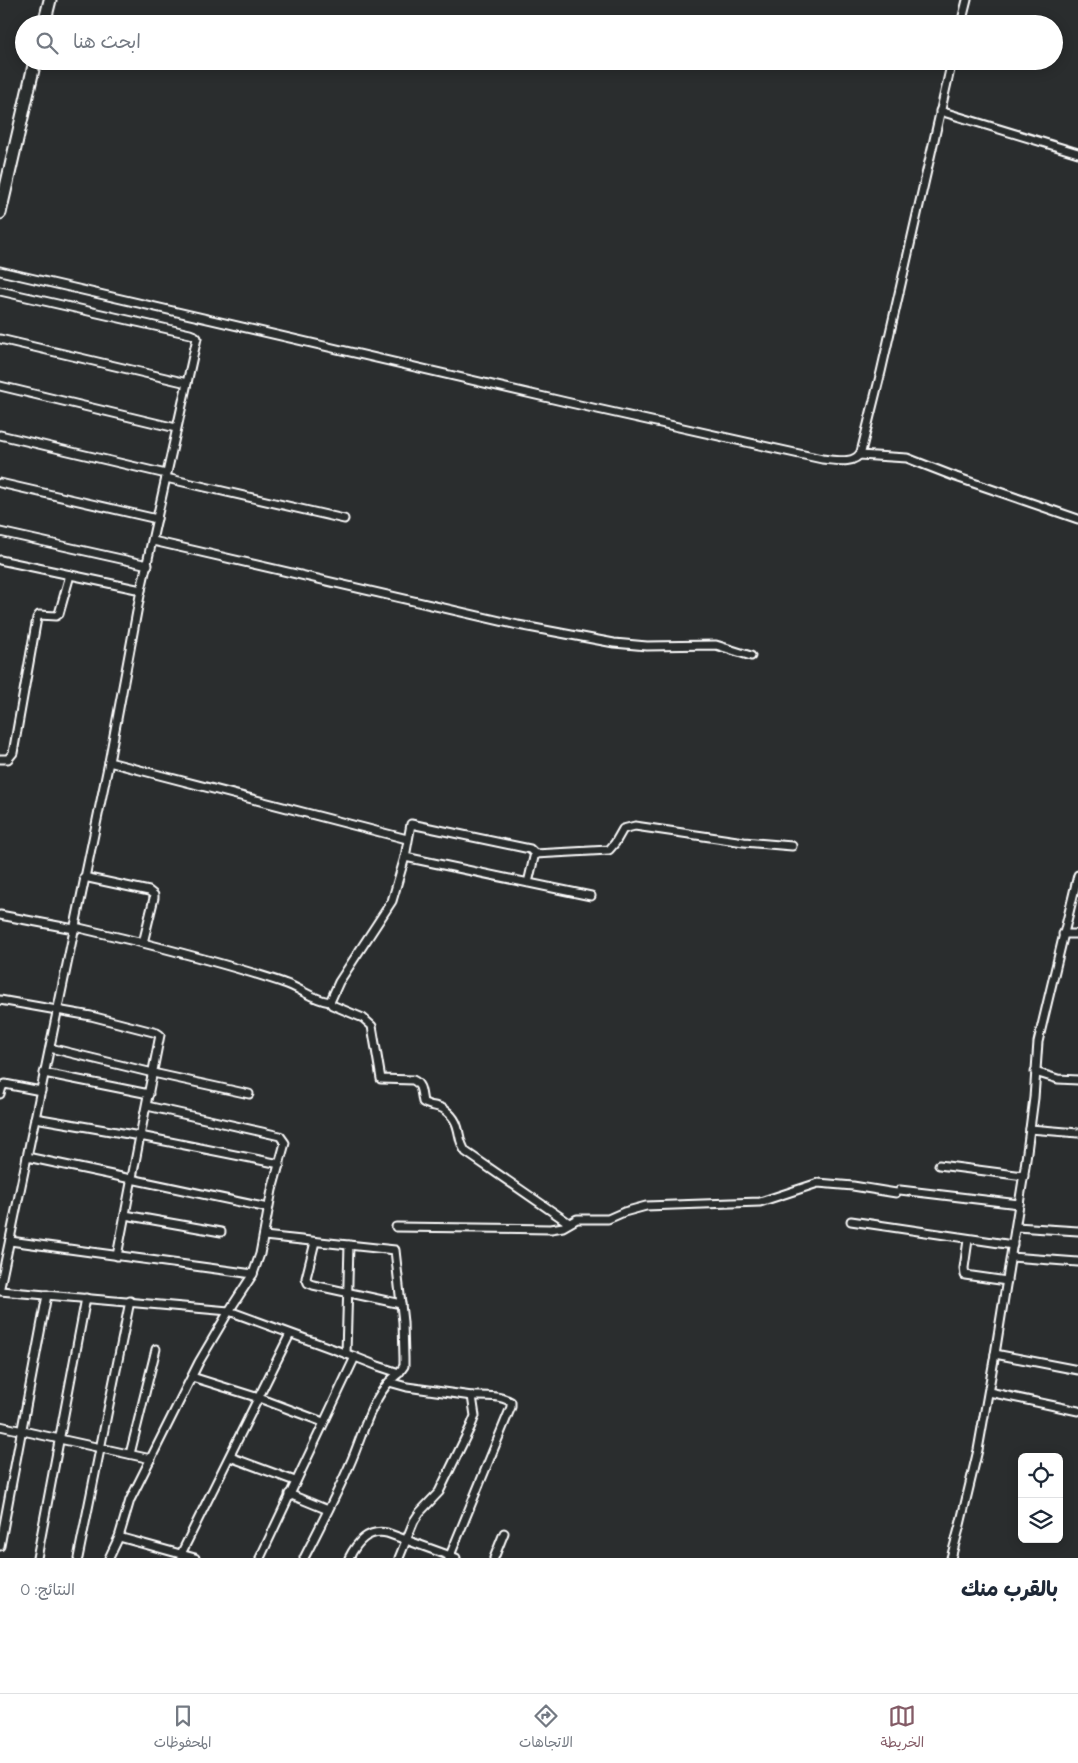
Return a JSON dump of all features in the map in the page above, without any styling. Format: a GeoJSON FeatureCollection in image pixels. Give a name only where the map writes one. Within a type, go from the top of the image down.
{"type":"FeatureCollection","features":[{"type":"Feature","properties":{"kind":"main road"},"geometry":{"type":"LineString","coordinates":[[46,15],[50,0]]}},
{"type":"Feature","properties":{"kind":"main road"},"geometry":{"type":"LineString","coordinates":[[0,213],[33,70]]}},
{"type":"Feature","properties":{"kind":"street"},"geometry":{"type":"LineString","coordinates":[[963,15],[967,0]]}},
{"type":"Feature","properties":{"kind":"street"},"geometry":{"type":"LineString","coordinates":[[860,455],[881,372],[950,70]]}},
{"type":"Feature","properties":{"kind":"street"},"geometry":{"type":"LineString","coordinates":[[940,111],[1078,152]]}},
{"type":"Feature","properties":{"kind":"street"},"geometry":{"type":"LineString","coordinates":[[0,271],[795,453],[847,461],[860,455],[908,458],[956,477],[1078,519]]}},
{"type":"Feature","properties":{"kind":"street"},"geometry":{"type":"LineString","coordinates":[[0,291],[197,338],[141,590],[109,762],[0,1287]]}},
{"type":"Feature","properties":{"kind":"street"},"geometry":{"type":"LineString","coordinates":[[0,339],[187,383]]}},
{"type":"Feature","properties":{"kind":"street"},"geometry":{"type":"LineString","coordinates":[[0,386],[176,428]]}},
{"type":"Feature","properties":{"kind":"street"},"geometry":{"type":"LineString","coordinates":[[0,434],[344,519]]}},
{"type":"Feature","properties":{"kind":"street"},"geometry":{"type":"LineString","coordinates":[[0,483],[157,519]]}},
{"type":"Feature","properties":{"kind":"street"},"geometry":{"type":"LineString","coordinates":[[0,532],[148,565]]}},
{"type":"Feature","properties":{"kind":"street"},"geometry":{"type":"LineString","coordinates":[[153,541],[518,625],[614,643],[647,646],[716,645],[751,656]]}},
{"type":"Feature","properties":{"kind":"street"},"geometry":{"type":"LineString","coordinates":[[0,560],[141,590]]}},
{"type":"Feature","properties":{"kind":"street"},"geometry":{"type":"LineString","coordinates":[[0,759],[8,759],[13,753],[37,618],[42,614],[56,616],[59,614],[70,575]]}},
{"type":"Feature","properties":{"kind":"street"},"geometry":{"type":"LineString","coordinates":[[109,762],[407,839]]}},
{"type":"Feature","properties":{"kind":"street"},"geometry":{"type":"LineString","coordinates":[[330,1002],[338,982],[392,901],[405,857],[411,824],[530,849],[534,854]]}},
{"type":"Feature","properties":{"kind":"street"},"geometry":{"type":"LineString","coordinates":[[534,854],[609,850],[623,829],[635,826],[744,842],[792,846]]}},
{"type":"Feature","properties":{"kind":"street"},"geometry":{"type":"LineString","coordinates":[[528,883],[534,854]]}},
{"type":"Feature","properties":{"kind":"street"},"geometry":{"type":"LineString","coordinates":[[405,857],[591,896]]}},
{"type":"Feature","properties":{"kind":"street"},"geometry":{"type":"LineString","coordinates":[[951,1558],[970,1486],[989,1392],[1024,1176],[1038,1042],[1078,875]]}},
{"type":"Feature","properties":{"kind":"street"},"geometry":{"type":"LineString","coordinates":[[84,877],[149,890],[153,893],[154,898],[143,943]]}},
{"type":"Feature","properties":{"kind":"street"},"geometry":{"type":"LineString","coordinates":[[0,915],[143,943],[225,964],[285,983],[318,1000],[330,1002],[332,1005],[366,1019],[372,1026],[381,1079],[413,1080],[417,1082],[423,1102],[444,1110],[457,1123],[462,1147],[466,1152],[569,1223]]}},
{"type":"Feature","properties":{"kind":"street"},"geometry":{"type":"LineString","coordinates":[[1063,934],[1078,934]]}},
{"type":"Feature","properties":{"kind":"street"},"geometry":{"type":"LineString","coordinates":[[0,1000],[125,1024],[160,1035],[117,1256]]}},
{"type":"Feature","properties":{"kind":"street"},"geometry":{"type":"LineString","coordinates":[[50,1048],[153,1074],[249,1094]]}},
{"type":"Feature","properties":{"kind":"street"},"geometry":{"type":"LineString","coordinates":[[1035,1072],[1058,1079],[1078,1080]]}},
{"type":"Feature","properties":{"kind":"street"},"geometry":{"type":"LineString","coordinates":[[44,1073],[149,1094]]}},
{"type":"Feature","properties":{"kind":"street"},"geometry":{"type":"LineString","coordinates":[[0,1094],[5,1084],[41,1091]]}},
{"type":"Feature","properties":{"kind":"street"},"geometry":{"type":"LineString","coordinates":[[110,1558],[130,1500],[150,1459],[192,1377],[229,1311],[253,1274],[264,1236],[268,1208],[285,1143],[280,1136],[147,1106]]}},
{"type":"Feature","properties":{"kind":"street"},"geometry":{"type":"LineString","coordinates":[[35,1118],[140,1136],[280,1164]]}},
{"type":"Feature","properties":{"kind":"street"},"geometry":{"type":"LineString","coordinates":[[1030,1130],[1078,1133]]}},
{"type":"Feature","properties":{"kind":"street"},"geometry":{"type":"LineString","coordinates":[[27,1157],[268,1208]]}},
{"type":"Feature","properties":{"kind":"street"},"geometry":{"type":"LineString","coordinates":[[939,1165],[1024,1176]]}},
{"type":"Feature","properties":{"kind":"street"},"geometry":{"type":"LineString","coordinates":[[396,1227],[551,1229],[580,1218],[608,1219],[629,1210],[646,1206],[760,1202],[818,1183],[1019,1204]]}},
{"type":"Feature","properties":{"kind":"street"},"geometry":{"type":"LineString","coordinates":[[124,1215],[221,1232]]}},
{"type":"Feature","properties":{"kind":"street"},"geometry":{"type":"LineString","coordinates":[[850,1222],[1013,1245]]}},
{"type":"Feature","properties":{"kind":"street"},"geometry":{"type":"LineString","coordinates":[[1016,1226],[1078,1231]]}},
{"type":"Feature","properties":{"kind":"street"},"geometry":{"type":"LineString","coordinates":[[264,1236],[395,1250],[401,1304],[404,1362],[399,1373],[389,1382],[375,1403],[351,1461],[304,1558]]}},
{"type":"Feature","properties":{"kind":"street"},"geometry":{"type":"LineString","coordinates":[[968,1240],[964,1268],[965,1275],[1007,1281]]}},
{"type":"Feature","properties":{"kind":"street"},"geometry":{"type":"LineString","coordinates":[[10,1241],[253,1274]]}},
{"type":"Feature","properties":{"kind":"street"},"geometry":{"type":"LineString","coordinates":[[315,1242],[306,1278],[308,1283],[313,1286],[401,1304]]}},
{"type":"Feature","properties":{"kind":"street"},"geometry":{"type":"LineString","coordinates":[[346,1354],[349,1245]]}},
{"type":"Feature","properties":{"kind":"street"},"geometry":{"type":"LineString","coordinates":[[1011,1256],[1078,1262]]}},
{"type":"Feature","properties":{"kind":"street"},"geometry":{"type":"LineString","coordinates":[[0,1291],[229,1311],[399,1373]]}},
{"type":"Feature","properties":{"kind":"street"},"geometry":{"type":"LineString","coordinates":[[0,1546],[47,1295]]}},
{"type":"Feature","properties":{"kind":"street"},"geometry":{"type":"LineString","coordinates":[[37,1558],[86,1298]]}},
{"type":"Feature","properties":{"kind":"street"},"geometry":{"type":"LineString","coordinates":[[78,1558],[130,1301]]}},
{"type":"Feature","properties":{"kind":"street"},"geometry":{"type":"LineString","coordinates":[[181,1554],[290,1334]]}},
{"type":"Feature","properties":{"kind":"street"},"geometry":{"type":"LineString","coordinates":[[130,1454],[156,1349]]}},
{"type":"Feature","properties":{"kind":"street"},"geometry":{"type":"LineString","coordinates":[[995,1354],[1078,1370]]}},
{"type":"Feature","properties":{"kind":"street"},"geometry":{"type":"LineString","coordinates":[[260,1558],[355,1357]]}},
{"type":"Feature","properties":{"kind":"street"},"geometry":{"type":"LineString","coordinates":[[192,1377],[259,1398],[323,1422]]}},
{"type":"Feature","properties":{"kind":"street"},"geometry":{"type":"LineString","coordinates":[[350,1558],[358,1544],[372,1532],[378,1531],[452,1557],[511,1407],[510,1402],[504,1398],[472,1396],[407,1387],[389,1382]]}},
{"type":"Feature","properties":{"kind":"street"},"geometry":{"type":"LineString","coordinates":[[989,1392],[1078,1411]]}},
{"type":"Feature","properties":{"kind":"street"},"geometry":{"type":"LineString","coordinates":[[399,1558],[420,1512],[439,1492],[472,1426],[475,1416],[472,1396]]}},
{"type":"Feature","properties":{"kind":"street"},"geometry":{"type":"LineString","coordinates":[[0,1426],[150,1459]]}},
{"type":"Feature","properties":{"kind":"street"},"geometry":{"type":"LineString","coordinates":[[230,1457],[295,1481]]}},
{"type":"Feature","properties":{"kind":"street"},"geometry":{"type":"LineString","coordinates":[[289,1494],[328,1510]]}},
{"type":"Feature","properties":{"kind":"street"},"geometry":{"type":"LineString","coordinates":[[494,1558],[504,1533]]}},
{"type":"Feature","properties":{"kind":"street"},"geometry":{"type":"LineString","coordinates":[[118,1537],[195,1558]]}}]}
